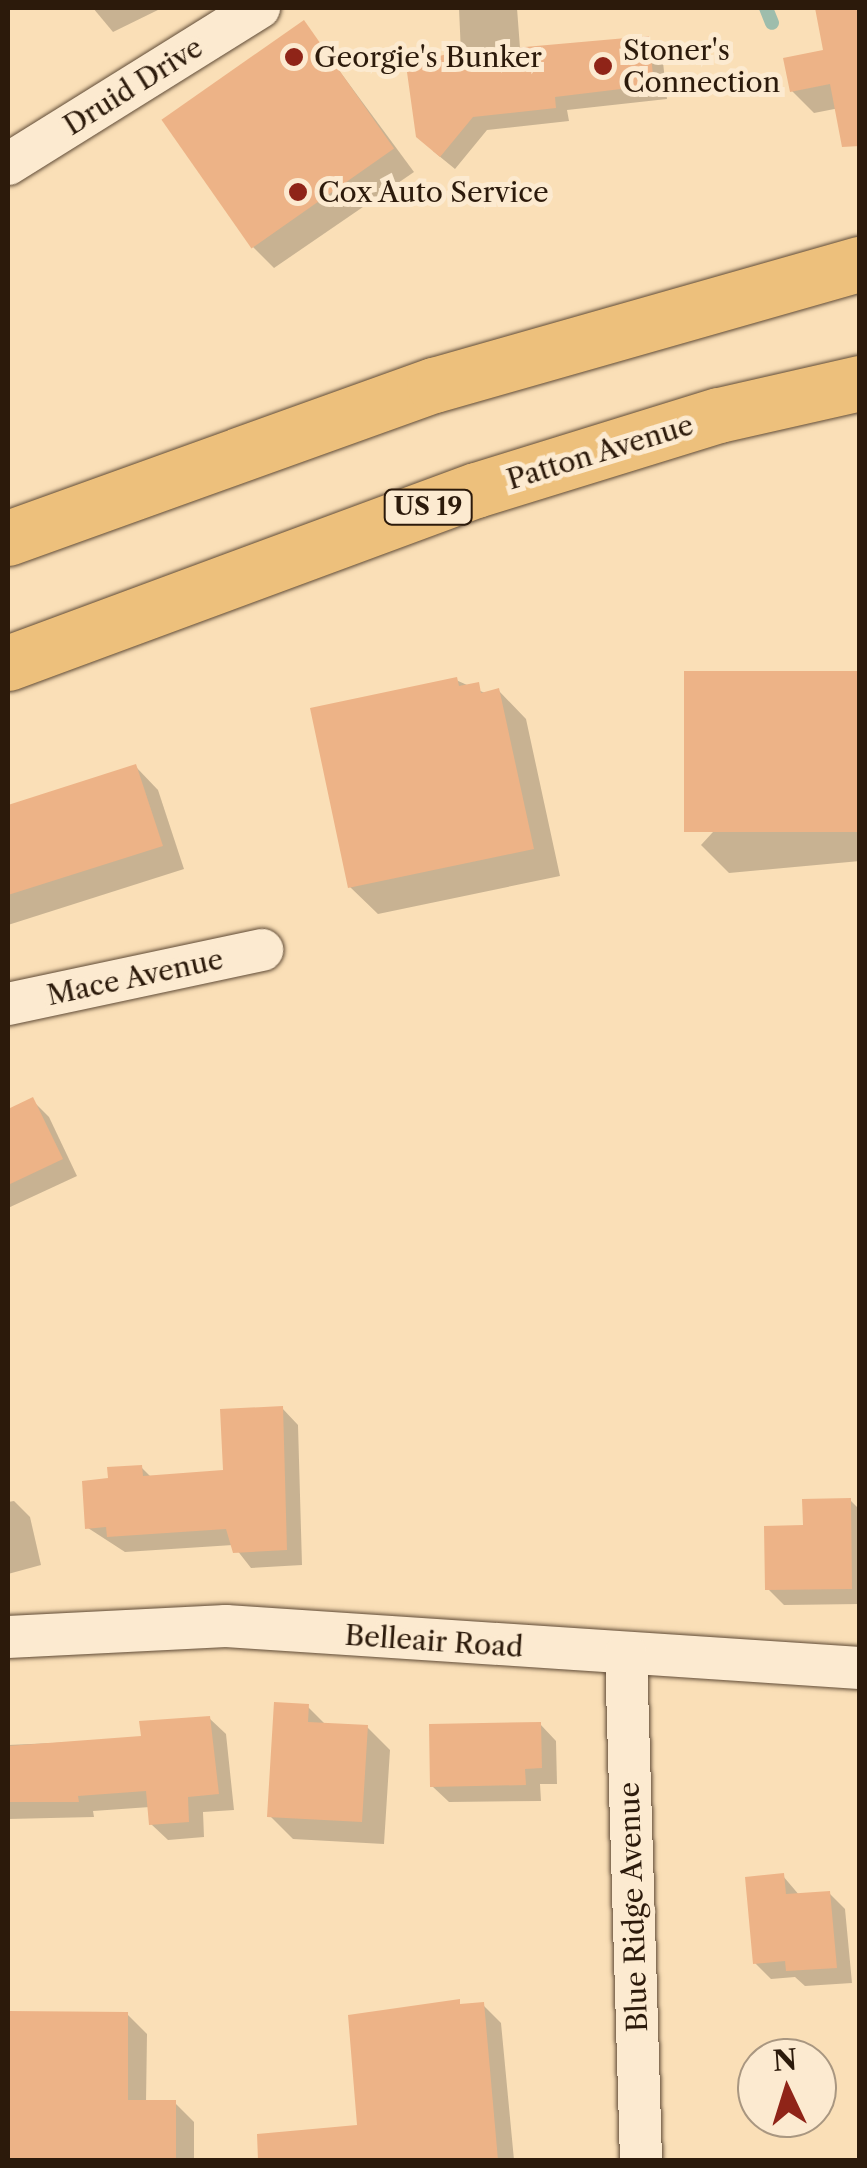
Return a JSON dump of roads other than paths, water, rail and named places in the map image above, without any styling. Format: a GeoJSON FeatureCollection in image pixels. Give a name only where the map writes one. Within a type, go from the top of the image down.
{"type":"FeatureCollection","features":[{"type":"Feature","properties":{"kind":"main road"},"geometry":{"type":"LineString","coordinates":[[8,538],[434,385],[860,264]]}},
{"type":"Feature","properties":{"kind":"main road","name":"Patton Avenue"},"geometry":{"type":"LineString","coordinates":[[8,663],[476,490],[719,415],[860,384]]}},
{"type":"Feature","properties":{"kind":"street","name":"Druid Drive"},"geometry":{"type":"LineString","coordinates":[[8,164],[259,8]]}},
{"type":"Feature","properties":{"kind":"street","name":"Mace Avenue"},"geometry":{"type":"LineString","coordinates":[[8,1004],[262,950]]}},
{"type":"Feature","properties":{"kind":"street","name":"Belleair Road"},"geometry":{"type":"LineString","coordinates":[[8,1637],[226,1626],[860,1668]]}},
{"type":"Feature","properties":{"kind":"street","name":"Blue Ridge Avenue"},"geometry":{"type":"LineString","coordinates":[[626,1654],[641,2160]]}},
{"type":"Feature","properties":{"kind":"waterway"},"geometry":{"type":"LineString","coordinates":[[766,8],[772,23]]}},
{"type":"Feature","properties":{"kind":"place","name":"Georgie's Bunker"},"geometry":{"type":"Point","coordinates":[294,57]}},
{"type":"Feature","properties":{"kind":"place","name":"Stoner's Connection"},"geometry":{"type":"Point","coordinates":[603,66]}},
{"type":"Feature","properties":{"kind":"place","name":"Cox Auto Service"},"geometry":{"type":"Point","coordinates":[298,192]}}]}
